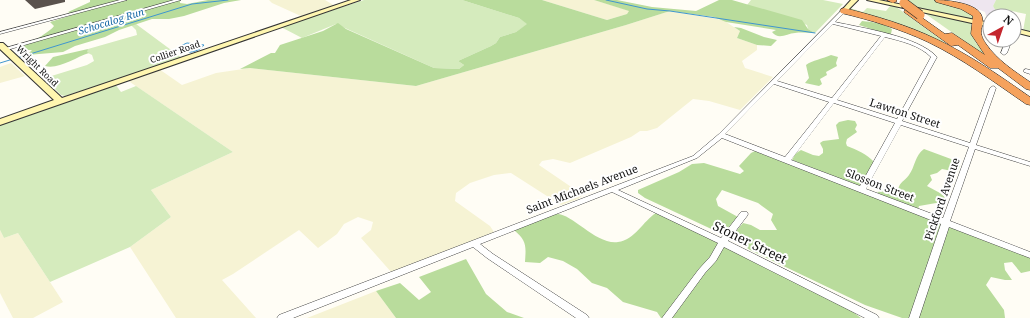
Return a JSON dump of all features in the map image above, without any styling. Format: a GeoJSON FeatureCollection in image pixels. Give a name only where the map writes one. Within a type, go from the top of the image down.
{"type":"FeatureCollection","features":[{"type":"Feature","properties":{"kind":"highway"},"geometry":{"type":"LineString","coordinates":[[939,0],[975,13],[978,17],[978,23],[975,27],[976,35],[986,50],[995,60],[1030,89]]}},
{"type":"Feature","properties":{"kind":"highway"},"geometry":{"type":"LineString","coordinates":[[899,3],[920,15],[1030,89]]}},
{"type":"Feature","properties":{"kind":"highway"},"geometry":{"type":"LineString","coordinates":[[899,3],[1030,98]]}},
{"type":"Feature","properties":{"kind":"highway"},"geometry":{"type":"LineString","coordinates":[[844,11],[891,24],[932,40],[963,57],[1030,102]]}},
{"type":"Feature","properties":{"kind":"street"},"geometry":{"type":"LineString","coordinates":[[0,33],[126,0]]}},
{"type":"Feature","properties":{"kind":"street"},"geometry":{"type":"LineString","coordinates":[[3,47],[179,0]]}},
{"type":"Feature","properties":{"kind":"street","name":"Collier Road"},"geometry":{"type":"LineString","coordinates":[[0,122],[357,0]]}},
{"type":"Feature","properties":{"kind":"street"},"geometry":{"type":"LineString","coordinates":[[844,11],[855,0]]}},
{"type":"Feature","properties":{"kind":"street"},"geometry":{"type":"LineString","coordinates":[[870,0],[982,24]]}},
{"type":"Feature","properties":{"kind":"street","name":"Saint Michaels Avenue"},"geometry":{"type":"LineString","coordinates":[[282,318],[695,157],[721,135],[738,116],[844,11]]}},
{"type":"Feature","properties":{"kind":"street"},"geometry":{"type":"LineString","coordinates":[[833,23],[913,43],[929,52],[934,57],[862,190]]}},
{"type":"Feature","properties":{"kind":"street"},"geometry":{"type":"LineString","coordinates":[[787,160],[884,36]]}},
{"type":"Feature","properties":{"kind":"street","name":"Wright Road"},"geometry":{"type":"LineString","coordinates":[[3,47],[60,101]]}},
{"type":"Feature","properties":{"kind":"street"},"geometry":{"type":"LineString","coordinates":[[1004,53],[1006,48]]}},
{"type":"Feature","properties":{"kind":"street","name":"Lawton Street"},"geometry":{"type":"LineString","coordinates":[[774,82],[1030,164]]}},
{"type":"Feature","properties":{"kind":"street","name":"Pickford Avenue"},"geometry":{"type":"LineString","coordinates":[[914,318],[993,88]]}},
{"type":"Feature","properties":{"kind":"street","name":"Slosson Street"},"geometry":{"type":"LineString","coordinates":[[721,135],[1030,255]]}},
{"type":"Feature","properties":{"kind":"street","name":"Stoner Street"},"geometry":{"type":"LineString","coordinates":[[613,190],[874,318]]}},
{"type":"Feature","properties":{"kind":"street"},"geometry":{"type":"LineString","coordinates":[[667,318],[702,271],[713,259],[722,243],[744,214]]}},
{"type":"Feature","properties":{"kind":"street"},"geometry":{"type":"LineString","coordinates":[[473,243],[490,256],[584,318]]}},
{"type":"Feature","properties":{"kind":"shaded area"},"geometry":{"type":"Polygon","coordinates":[[[269,0],[325,0],[335,6],[303,17],[272,3],[269,0]]]}},
{"type":"Feature","properties":{"kind":"shaded area"},"geometry":{"type":"Polygon","coordinates":[[[542,0],[594,0],[630,11],[627,14],[607,20],[542,0]]]}},
{"type":"Feature","properties":{"kind":"shaded area"},"geometry":{"type":"Polygon","coordinates":[[[955,0],[996,0],[993,6],[994,8],[982,8],[982,11],[955,0]]]}},
{"type":"Feature","properties":{"kind":"shaded area"},"geometry":{"type":"Polygon","coordinates":[[[670,11],[723,20],[740,31],[737,38],[757,45],[757,50],[742,61],[745,68],[773,77],[740,110],[709,101],[693,99],[657,128],[647,131],[640,131],[631,137],[570,163],[553,159],[542,161],[539,165],[583,195],[578,199],[561,205],[511,173],[494,175],[470,183],[456,193],[455,201],[490,226],[494,232],[392,273],[361,238],[371,230],[373,222],[358,217],[344,224],[337,234],[318,248],[299,230],[222,280],[256,318],[176,318],[130,247],[171,217],[151,190],[233,152],[127,80],[159,69],[182,85],[216,73],[250,68],[416,86],[670,11]]]}},
{"type":"Feature","properties":{"kind":"shaded area"},"geometry":{"type":"Polygon","coordinates":[[[11,63],[25,76],[0,83],[0,67],[11,63]]]}},
{"type":"Feature","properties":{"kind":"shaded area"},"geometry":{"type":"Polygon","coordinates":[[[0,230],[4,238],[18,233],[63,302],[33,318],[13,318],[0,293],[0,230]]]}},
{"type":"Feature","properties":{"kind":"shaded area"},"geometry":{"type":"Polygon","coordinates":[[[376,291],[396,318],[307,318],[376,291]]]}},
{"type":"Feature","properties":{"kind":"green space"},"geometry":{"type":"Polygon","coordinates":[[[90,0],[180,0],[180,3],[187,4],[208,0],[241,0],[224,3],[184,16],[169,19],[152,19],[119,30],[105,37],[75,46],[63,52],[27,55],[32,50],[15,50],[36,40],[51,29],[54,26],[50,22],[72,15],[68,12],[90,2],[90,0]]]}},
{"type":"Feature","properties":{"kind":"green space"},"geometry":{"type":"Polygon","coordinates":[[[364,0],[462,0],[519,18],[528,24],[516,32],[500,37],[496,43],[491,46],[458,61],[464,65],[459,69],[434,68],[336,24],[302,38],[281,27],[364,0]]]}},
{"type":"Feature","properties":{"kind":"green space"},"geometry":{"type":"Polygon","coordinates":[[[462,0],[542,0],[607,20],[627,14],[629,11],[594,0],[617,0],[652,7],[696,11],[719,0],[732,0],[802,20],[808,29],[815,33],[792,33],[777,36],[772,32],[776,30],[726,22],[714,17],[670,11],[416,86],[250,68],[240,69],[271,53],[275,53],[280,45],[323,31],[338,23],[346,29],[434,68],[459,69],[464,65],[458,61],[491,46],[496,43],[500,37],[516,32],[527,24],[519,18],[462,0]]]}},
{"type":"Feature","properties":{"kind":"green space"},"geometry":{"type":"Polygon","coordinates":[[[751,0],[823,0],[843,4],[815,33],[808,29],[807,25],[747,5],[751,0]]]}},
{"type":"Feature","properties":{"kind":"green space"},"geometry":{"type":"Polygon","coordinates":[[[905,0],[936,0],[974,14],[974,20],[918,9],[905,0]]]}},
{"type":"Feature","properties":{"kind":"green space"},"geometry":{"type":"Polygon","coordinates":[[[996,0],[1030,0],[1030,32],[1023,31],[1026,14],[1022,13],[1022,8],[994,8],[993,6],[996,0]]]}},
{"type":"Feature","properties":{"kind":"green space"},"geometry":{"type":"Polygon","coordinates":[[[890,6],[895,6],[958,52],[848,10],[850,8],[863,12],[867,8],[886,11],[890,6]]]}},
{"type":"Feature","properties":{"kind":"green space"},"geometry":{"type":"Polygon","coordinates":[[[923,12],[971,23],[972,32],[976,43],[990,57],[987,57],[923,12]]]}},
{"type":"Feature","properties":{"kind":"green space"},"geometry":{"type":"Polygon","coordinates":[[[862,21],[885,25],[892,29],[891,34],[886,34],[859,25],[862,21]]]}},
{"type":"Feature","properties":{"kind":"green space"},"geometry":{"type":"Polygon","coordinates":[[[136,24],[182,58],[65,96],[61,95],[46,80],[45,78],[87,65],[94,61],[92,55],[86,52],[88,49],[137,35],[136,30],[131,25],[136,24]]]}},
{"type":"Feature","properties":{"kind":"green space"},"geometry":{"type":"Polygon","coordinates":[[[734,27],[777,40],[771,46],[757,45],[737,38],[740,31],[734,27]]]}},
{"type":"Feature","properties":{"kind":"green space"},"geometry":{"type":"Polygon","coordinates":[[[88,49],[87,52],[89,53],[61,65],[50,67],[45,66],[53,57],[88,49]]]}},
{"type":"Feature","properties":{"kind":"green space"},"geometry":{"type":"Polygon","coordinates":[[[831,55],[838,57],[836,63],[837,66],[826,72],[827,75],[820,79],[822,84],[819,86],[805,83],[809,78],[806,65],[831,55]]]}},
{"type":"Feature","properties":{"kind":"green space"},"geometry":{"type":"Polygon","coordinates":[[[115,84],[121,92],[136,86],[233,152],[151,190],[171,217],[130,247],[50,282],[18,233],[4,238],[0,230],[0,124],[115,84]]]}},
{"type":"Feature","properties":{"kind":"green space"},"geometry":{"type":"Polygon","coordinates":[[[848,120],[855,121],[857,125],[855,129],[857,132],[847,139],[847,146],[865,154],[874,162],[859,186],[792,160],[795,154],[801,150],[819,156],[823,153],[820,143],[823,141],[839,139],[836,125],[839,122],[848,120]]]}},
{"type":"Feature","properties":{"kind":"green space"},"geometry":{"type":"Polygon","coordinates":[[[924,149],[951,159],[960,166],[957,172],[942,169],[937,173],[930,175],[932,180],[927,186],[946,198],[942,202],[919,206],[918,209],[882,196],[877,192],[898,190],[901,183],[911,172],[919,154],[924,149]]]}},
{"type":"Feature","properties":{"kind":"green space"},"geometry":{"type":"Polygon","coordinates":[[[755,151],[1030,257],[1030,271],[1021,273],[1012,262],[1004,263],[1005,270],[1012,280],[991,277],[986,285],[1004,310],[1005,318],[902,318],[865,305],[750,250],[731,237],[743,223],[760,230],[777,230],[771,220],[773,214],[758,203],[722,190],[716,199],[718,206],[738,217],[722,234],[645,198],[638,193],[638,190],[679,172],[692,164],[704,163],[740,174],[744,171],[739,166],[751,153],[755,151]]]}},
{"type":"Feature","properties":{"kind":"green space"},"geometry":{"type":"Polygon","coordinates":[[[656,213],[702,234],[849,309],[861,318],[661,318],[657,312],[623,302],[607,288],[592,283],[577,269],[563,261],[548,257],[540,263],[525,262],[525,244],[514,230],[557,214],[563,215],[601,239],[610,242],[618,242],[629,238],[656,213]]]}},
{"type":"Feature","properties":{"kind":"green space"},"geometry":{"type":"Polygon","coordinates":[[[466,259],[486,294],[507,312],[524,318],[396,318],[376,291],[400,283],[419,300],[431,292],[419,277],[466,259]]]}},
{"type":"Feature","properties":{"kind":"water"},"geometry":{"type":"Polygon","coordinates":[[[187,43],[204,45],[199,50],[192,52],[178,50],[178,47],[187,43]]]}},
{"type":"Feature","properties":{"kind":"building"},"geometry":{"type":"Polygon","coordinates":[[[25,0],[65,0],[65,2],[35,9],[25,0]]]}},
{"type":"Feature","properties":{"kind":"waterway","name":"Schocalog Run"},"geometry":{"type":"LineString","coordinates":[[17,58],[192,4],[228,0]]}},
{"type":"Feature","properties":{"kind":"waterway"},"geometry":{"type":"LineString","coordinates":[[606,0],[647,9],[670,11],[815,33]]}},
{"type":"Feature","properties":{"kind":"waterway","name":"Schocalog Run"},"geometry":{"type":"LineString","coordinates":[[0,63],[13,59]]}}]}
